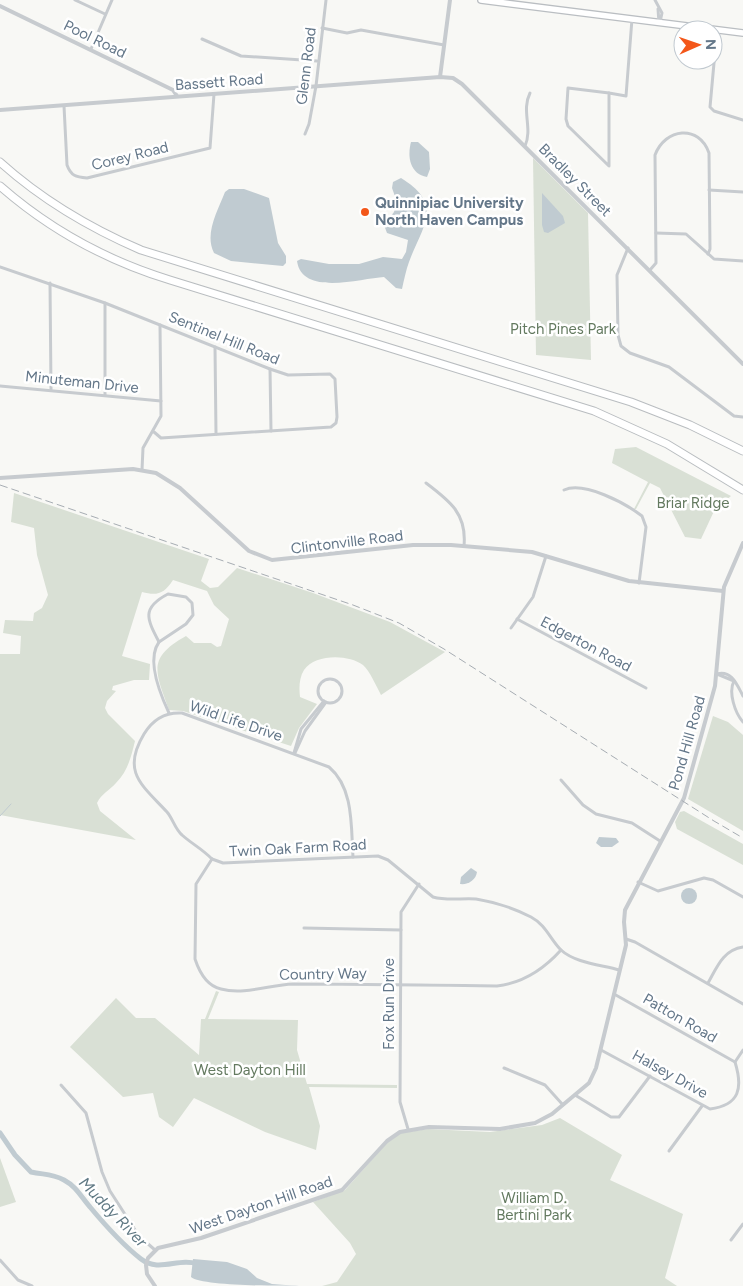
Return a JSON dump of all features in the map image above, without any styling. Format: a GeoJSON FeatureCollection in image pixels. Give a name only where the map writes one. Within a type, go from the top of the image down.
{"type":"FeatureCollection","features":[{"type":"Feature","properties":{"kind":"highway"},"geometry":{"type":"LineString","coordinates":[[0,162],[39,193],[73,216],[112,237],[151,254],[620,398],[678,420],[743,451]]}},
{"type":"Feature","properties":{"kind":"highway"},"geometry":{"type":"LineString","coordinates":[[0,186],[67,234],[135,268],[594,411],[667,444],[743,490]]}},
{"type":"Feature","properties":{"kind":"main road"},"geometry":{"type":"LineString","coordinates":[[481,0],[673,25]]}},
{"type":"Feature","properties":{"kind":"main road"},"geometry":{"type":"LineString","coordinates":[[723,31],[743,33]]}},
{"type":"Feature","properties":{"kind":"street"},"geometry":{"type":"LineString","coordinates":[[75,0],[105,14]]}},
{"type":"Feature","properties":{"kind":"street"},"geometry":{"type":"LineString","coordinates":[[91,49],[112,0]]}},
{"type":"Feature","properties":{"kind":"street","name":"Glenn Road"},"geometry":{"type":"LineString","coordinates":[[305,134],[309,124],[316,86],[317,61],[326,0]]}},
{"type":"Feature","properties":{"kind":"street"},"geometry":{"type":"LineString","coordinates":[[440,77],[450,0]]}},
{"type":"Feature","properties":{"kind":"street"},"geometry":{"type":"LineString","coordinates":[[655,0],[659,23]]}},
{"type":"Feature","properties":{"kind":"street","name":"Pool Road"},"geometry":{"type":"LineString","coordinates":[[0,6],[173,90],[177,96]]}},
{"type":"Feature","properties":{"kind":"street"},"geometry":{"type":"LineString","coordinates":[[610,93],[609,166],[568,126],[566,93],[570,88],[610,93],[626,96],[632,19]]}},
{"type":"Feature","properties":{"kind":"street"},"geometry":{"type":"LineString","coordinates":[[322,28],[347,33],[361,30],[444,45]]}},
{"type":"Feature","properties":{"kind":"street"},"geometry":{"type":"LineString","coordinates":[[202,39],[241,56],[317,61]]}},
{"type":"Feature","properties":{"kind":"street"},"geometry":{"type":"LineString","coordinates":[[713,70],[710,106],[714,111],[743,120]]}},
{"type":"Feature","properties":{"kind":"street","name":"Bradley Street"},"geometry":{"type":"LineString","coordinates":[[440,77],[447,76],[458,80],[743,364]]}},
{"type":"Feature","properties":{"kind":"street","name":"Bassett Road"},"geometry":{"type":"LineString","coordinates":[[0,110],[440,77]]}},
{"type":"Feature","properties":{"kind":"street"},"geometry":{"type":"LineString","coordinates":[[525,146],[530,133],[526,111],[526,100],[530,92]]}},
{"type":"Feature","properties":{"kind":"street","name":"Corey Road"},"geometry":{"type":"LineString","coordinates":[[64,106],[67,165],[70,173],[76,177],[87,178],[210,148],[214,94]]}},
{"type":"Feature","properties":{"kind":"street"},"geometry":{"type":"LineString","coordinates":[[650,270],[656,262],[655,155],[666,136],[690,134],[702,140],[707,146],[709,153],[710,249],[708,254]]}},
{"type":"Feature","properties":{"kind":"street"},"geometry":{"type":"LineString","coordinates":[[709,190],[743,192]]}},
{"type":"Feature","properties":{"kind":"street"},"geometry":{"type":"LineString","coordinates":[[656,233],[689,235],[708,254],[720,261],[743,261]]}},
{"type":"Feature","properties":{"kind":"street"},"geometry":{"type":"LineString","coordinates":[[628,248],[623,254],[617,275],[618,335],[621,346],[630,353],[664,363],[734,416],[743,416]]}},
{"type":"Feature","properties":{"kind":"street","name":"Sentinel Hill Road"},"geometry":{"type":"LineString","coordinates":[[0,267],[105,303],[270,369],[288,375],[332,374],[336,379],[337,418],[333,426],[161,438],[154,432]]}},
{"type":"Feature","properties":{"kind":"street"},"geometry":{"type":"LineString","coordinates":[[50,283],[51,390]]}},
{"type":"Feature","properties":{"kind":"street"},"geometry":{"type":"LineString","coordinates":[[105,303],[105,395]]}},
{"type":"Feature","properties":{"kind":"street"},"geometry":{"type":"LineString","coordinates":[[142,470],[143,448],[154,432],[161,416],[160,325]]}},
{"type":"Feature","properties":{"kind":"street"},"geometry":{"type":"LineString","coordinates":[[215,347],[216,434]]}},
{"type":"Feature","properties":{"kind":"street"},"geometry":{"type":"LineString","coordinates":[[270,369],[271,431]]}},
{"type":"Feature","properties":{"kind":"street","name":"Minuteman Drive"},"geometry":{"type":"LineString","coordinates":[[0,386],[161,402]]}},
{"type":"Feature","properties":{"kind":"street","name":"Clintonville Road"},"geometry":{"type":"LineString","coordinates":[[0,478],[142,470],[156,473],[172,481],[249,550],[268,560],[286,560],[421,544],[464,546],[523,551],[547,556],[614,578],[639,583],[723,591]]}},
{"type":"Feature","properties":{"kind":"street"},"geometry":{"type":"LineString","coordinates":[[426,483],[450,502],[460,517],[465,528],[464,546]]}},
{"type":"Feature","properties":{"kind":"street"},"geometry":{"type":"LineString","coordinates":[[564,490],[570,487],[589,488],[642,516],[646,527],[639,583]]}},
{"type":"Feature","properties":{"kind":"street","name":"Pond Hill Road"},"geometry":{"type":"LineString","coordinates":[[626,940],[624,914],[638,882],[684,798],[708,714],[717,674],[723,591],[743,543]]}},
{"type":"Feature","properties":{"kind":"street","name":"Edgerton Road"},"geometry":{"type":"LineString","coordinates":[[511,628],[533,597],[547,556]]}},
{"type":"Feature","properties":{"kind":"street"},"geometry":{"type":"LineString","coordinates":[[159,642],[148,616],[150,607],[157,600],[168,594],[186,597],[192,603],[193,615],[186,624],[156,646],[155,670],[158,690],[169,713]]}},
{"type":"Feature","properties":{"kind":"street","name":"Edgerton Road"},"geometry":{"type":"LineString","coordinates":[[517,618],[646,688]]}},
{"type":"Feature","properties":{"kind":"street"},"geometry":{"type":"LineString","coordinates":[[717,674],[734,681],[743,696]]}},
{"type":"Feature","properties":{"kind":"street"},"geometry":{"type":"LineString","coordinates":[[327,680],[338,681],[342,688],[342,695],[337,701],[325,701],[318,692],[321,684],[327,680]]}},
{"type":"Feature","properties":{"kind":"street"},"geometry":{"type":"LineString","coordinates":[[734,681],[732,687],[733,698],[739,717],[743,722]]}},
{"type":"Feature","properties":{"kind":"street"},"geometry":{"type":"LineString","coordinates":[[294,753],[294,747],[303,730],[325,701]]}},
{"type":"Feature","properties":{"kind":"street","name":"Wild Life Drive"},"geometry":{"type":"LineString","coordinates":[[212,859],[196,844],[180,833],[168,814],[142,787],[134,770],[134,753],[147,730],[155,720],[169,713],[182,713],[329,767],[343,783],[348,801],[353,857]]}},
{"type":"Feature","properties":{"kind":"street"},"geometry":{"type":"LineString","coordinates":[[561,780],[583,805],[596,814],[632,823],[660,841]]}},
{"type":"Feature","properties":{"kind":"street","name":"Twin Oak Farm Road"},"geometry":{"type":"LineString","coordinates":[[212,859],[223,863],[378,856],[388,860],[433,896],[441,899],[474,899],[495,903],[532,917],[543,925],[561,950],[573,958],[620,970]]}},
{"type":"Feature","properties":{"kind":"street","name":"Country Way"},"geometry":{"type":"LineString","coordinates":[[212,859],[196,884],[195,959],[199,970],[208,982],[219,989],[234,992],[286,984],[510,984],[539,970],[561,950]]}},
{"type":"Feature","properties":{"kind":"street"},"geometry":{"type":"LineString","coordinates":[[638,882],[658,891],[704,878],[713,880],[743,897]]}},
{"type":"Feature","properties":{"kind":"street","name":"Fox Run Drive"},"geometry":{"type":"LineString","coordinates":[[408,1129],[400,1102],[401,912],[419,884]]}},
{"type":"Feature","properties":{"kind":"street"},"geometry":{"type":"LineString","coordinates":[[304,928],[401,930]]}},
{"type":"Feature","properties":{"kind":"street"},"geometry":{"type":"LineString","coordinates":[[408,1129],[511,1128],[540,1121],[575,1095],[590,1080],[600,1050],[626,940],[631,940],[743,1004]]}},
{"type":"Feature","properties":{"kind":"street"},"geometry":{"type":"LineString","coordinates":[[708,983],[724,955],[729,951],[743,947]]}},
{"type":"Feature","properties":{"kind":"street","name":"Patton Road"},"geometry":{"type":"LineString","coordinates":[[614,994],[735,1062]]}},
{"type":"Feature","properties":{"kind":"street","name":"Halsey Drive"},"geometry":{"type":"LineString","coordinates":[[600,1050],[710,1109],[731,1103],[740,1084],[735,1062]]}},
{"type":"Feature","properties":{"kind":"street"},"geometry":{"type":"LineString","coordinates":[[735,1062],[743,1050]]}},
{"type":"Feature","properties":{"kind":"street"},"geometry":{"type":"LineString","coordinates":[[504,1068],[545,1086],[563,1105]]}},
{"type":"Feature","properties":{"kind":"street"},"geometry":{"type":"LineString","coordinates":[[575,1095],[611,1117],[619,1117],[650,1076]]}},
{"type":"Feature","properties":{"kind":"street"},"geometry":{"type":"LineString","coordinates":[[61,1085],[86,1114],[102,1172],[110,1191],[139,1236],[155,1250],[148,1258],[146,1268],[155,1286]]}},
{"type":"Feature","properties":{"kind":"street"},"geometry":{"type":"LineString","coordinates":[[669,1151],[702,1106]]}},
{"type":"Feature","properties":{"kind":"street","name":"West Dayton Hill Road"},"geometry":{"type":"LineString","coordinates":[[155,1250],[201,1238],[342,1190],[392,1137],[408,1129]]}},
{"type":"Feature","properties":{"kind":"street"},"geometry":{"type":"LineString","coordinates":[[731,1240],[743,1224]]}},
{"type":"Feature","properties":{"kind":"street"},"geometry":{"type":"LineString","coordinates":[[0,1260],[18,1280],[32,1286]]}},
{"type":"Feature","properties":{"kind":"green space","name":"Pitch Pines Park"},"geometry":{"type":"Polygon","coordinates":[[[533,158],[588,213],[591,360],[536,355],[533,158]]]}},
{"type":"Feature","properties":{"kind":"green space","name":"Briar Ridge"},"geometry":{"type":"Polygon","coordinates":[[[636,447],[731,496],[715,509],[701,539],[685,537],[660,488],[650,483],[636,509],[634,509],[648,482],[612,463],[615,449],[636,447]]]}},
{"type":"Feature","properties":{"kind":"green space"},"geometry":{"type":"Polygon","coordinates":[[[14,493],[209,559],[201,581],[210,588],[218,587],[237,568],[313,593],[390,622],[445,652],[381,695],[368,671],[357,661],[332,657],[324,658],[309,665],[301,676],[300,697],[317,704],[299,728],[291,746],[183,711],[169,710],[158,675],[160,659],[165,651],[186,636],[194,643],[211,643],[217,647],[221,646],[229,619],[214,605],[207,591],[173,580],[160,593],[142,592],[122,656],[150,664],[149,680],[134,680],[113,686],[112,690],[116,691],[107,701],[105,708],[108,714],[135,741],[123,774],[97,803],[100,811],[136,840],[0,815],[0,654],[20,654],[21,636],[3,633],[5,620],[33,621],[34,613],[42,608],[48,595],[37,555],[34,528],[11,522],[14,493]]]}},
{"type":"Feature","properties":{"kind":"green space"},"geometry":{"type":"Polygon","coordinates":[[[713,716],[728,722],[743,735],[743,831],[688,799],[713,716]]]}},
{"type":"Feature","properties":{"kind":"green space"},"geometry":{"type":"Polygon","coordinates":[[[684,811],[743,844],[743,865],[677,829],[675,822],[680,812],[684,811]]]}},
{"type":"Feature","properties":{"kind":"green space","name":"West Dayton Hill"},"geometry":{"type":"Polygon","coordinates":[[[216,991],[219,992],[208,1019],[298,1020],[297,1050],[307,1084],[397,1085],[397,1088],[309,1087],[320,1126],[316,1150],[265,1132],[194,1098],[173,1127],[159,1117],[153,1093],[123,1097],[70,1047],[116,998],[136,1018],[155,1018],[199,1055],[201,1019],[205,1019],[216,991]]]}},
{"type":"Feature","properties":{"kind":"green space","name":"William D. Bertini Park"},"geometry":{"type":"Polygon","coordinates":[[[560,1118],[622,1155],[610,1180],[683,1214],[665,1278],[677,1286],[322,1286],[337,1282],[356,1254],[350,1243],[313,1202],[345,1190],[387,1143],[401,1133],[428,1129],[490,1132],[542,1125],[560,1118]]]}},
{"type":"Feature","properties":{"kind":"green space"},"geometry":{"type":"Polygon","coordinates":[[[0,1158],[16,1202],[0,1207],[0,1158]]]}},
{"type":"Feature","properties":{"kind":"shaded area"},"geometry":{"type":"Polygon","coordinates":[[[411,142],[418,142],[429,152],[430,169],[427,177],[413,169],[409,153],[411,142]]]}},
{"type":"Feature","properties":{"kind":"shaded area"},"geometry":{"type":"Polygon","coordinates":[[[401,178],[415,188],[423,197],[426,207],[424,227],[408,265],[402,289],[396,288],[384,277],[334,283],[310,279],[301,272],[297,261],[301,259],[329,264],[359,264],[383,257],[402,259],[406,252],[408,240],[387,233],[384,225],[394,212],[397,202],[392,188],[393,182],[401,178]]]}},
{"type":"Feature","properties":{"kind":"shaded area"},"geometry":{"type":"Polygon","coordinates":[[[229,189],[244,189],[269,198],[278,243],[286,256],[286,263],[283,266],[231,261],[214,253],[211,246],[211,230],[225,192],[229,189]]]}},
{"type":"Feature","properties":{"kind":"shaded area"},"geometry":{"type":"Polygon","coordinates":[[[542,193],[563,216],[565,223],[548,233],[544,232],[542,225],[542,193]]]}},
{"type":"Feature","properties":{"kind":"shaded area"},"geometry":{"type":"Polygon","coordinates":[[[599,837],[616,838],[619,842],[612,847],[601,847],[596,843],[599,837]]]}},
{"type":"Feature","properties":{"kind":"shaded area"},"geometry":{"type":"Polygon","coordinates":[[[471,868],[477,872],[473,880],[469,883],[460,884],[461,877],[471,868]]]}},
{"type":"Feature","properties":{"kind":"shaded area"},"geometry":{"type":"Polygon","coordinates":[[[686,888],[692,888],[697,893],[695,902],[686,904],[681,899],[681,893],[686,888]]]}},
{"type":"Feature","properties":{"kind":"shaded area"},"geometry":{"type":"Polygon","coordinates":[[[193,1259],[227,1262],[247,1269],[257,1278],[272,1284],[299,1286],[242,1285],[198,1280],[191,1277],[193,1259]]]}},
{"type":"Feature","properties":{"kind":"waterway"},"geometry":{"type":"LineString","coordinates":[[0,816],[11,804]]}},
{"type":"Feature","properties":{"kind":"waterway","name":"Muddy River"},"geometry":{"type":"LineString","coordinates":[[0,1133],[15,1155],[31,1172],[55,1176],[72,1186],[114,1234],[141,1259],[155,1265],[183,1262],[197,1264]]}},
{"type":"Feature","properties":{"kind":"railway"},"geometry":{"type":"LineString","coordinates":[[0,485],[353,605],[399,623],[444,649],[743,838]]}},
{"type":"Feature","properties":{"kind":"place","name":"Quinnipiac University North Haven Campus"},"geometry":{"type":"Point","coordinates":[365,212]}}]}
